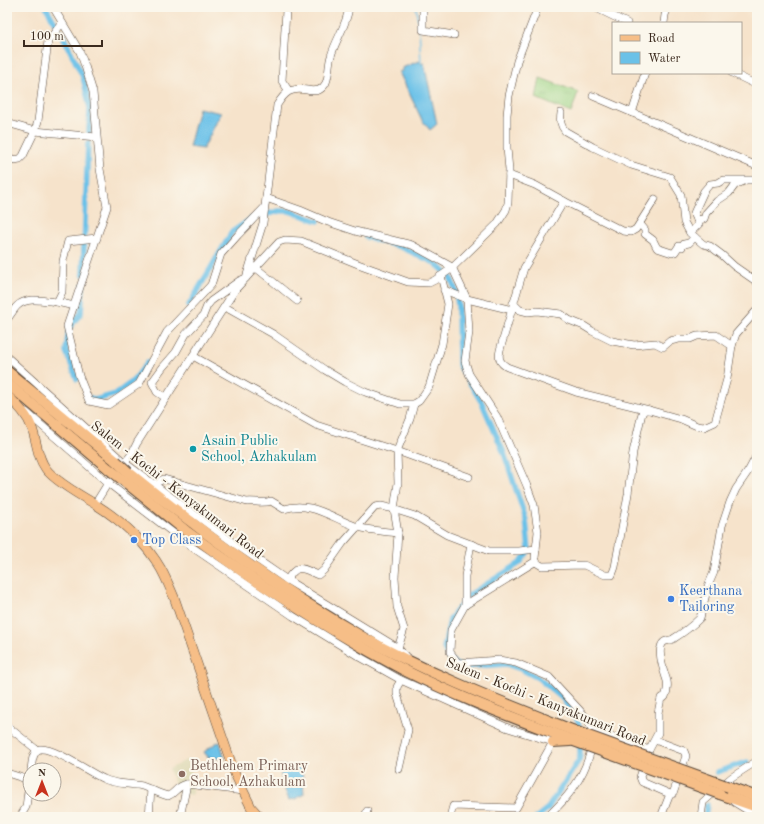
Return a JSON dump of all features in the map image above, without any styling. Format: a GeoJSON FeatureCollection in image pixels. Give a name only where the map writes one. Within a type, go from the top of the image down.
{"type":"FeatureCollection","features":[{"type":"Feature","properties":{"kind":"highway","name":"Salem - Kochi - Kanyakumari Road"},"geometry":{"type":"LineString","coordinates":[[7,371],[120,469],[186,530],[246,574],[350,640],[421,678],[489,708],[516,713]]}},
{"type":"Feature","properties":{"kind":"highway","name":"Salem - Kochi - Kanyakumari Road"},"geometry":{"type":"LineString","coordinates":[[7,383],[251,567],[361,636],[516,713],[720,794],[757,807]]}},
{"type":"Feature","properties":{"kind":"highway","name":"Salem - Kochi - Kanyakumari Road"},"geometry":{"type":"LineString","coordinates":[[575,737],[755,795]]}},
{"type":"Feature","properties":{"kind":"highway"},"geometry":{"type":"LineString","coordinates":[[553,742],[575,737]]}},
{"type":"Feature","properties":{"kind":"main road"},"geometry":{"type":"LineString","coordinates":[[7,395],[20,407],[27,417],[32,429],[40,460],[51,475],[115,517],[131,530],[148,549],[162,570],[174,597],[235,774],[251,807],[260,817]]}},
{"type":"Feature","properties":{"kind":"street"},"geometry":{"type":"LineString","coordinates":[[53,7],[80,52],[93,92],[96,137],[107,206],[67,326],[79,376],[89,402],[108,406],[139,384],[167,332],[211,285],[221,254],[264,208]]}},
{"type":"Feature","properties":{"kind":"street"},"geometry":{"type":"LineString","coordinates":[[166,398],[157,392],[152,382],[176,352],[186,334],[203,316],[211,301],[239,281],[246,278],[263,223],[277,106],[282,97],[289,91],[298,88],[315,91],[320,89],[326,83],[331,56],[350,7]]}},
{"type":"Feature","properties":{"kind":"street"},"geometry":{"type":"LineString","coordinates":[[424,7],[423,30],[454,35]]}},
{"type":"Feature","properties":{"kind":"street"},"geometry":{"type":"LineString","coordinates":[[95,504],[108,483],[131,455],[137,443],[235,290],[279,242],[285,240],[301,241],[408,282],[429,283],[452,268],[497,224],[506,210],[508,203],[509,175],[507,115],[511,89],[519,55],[538,7]]}},
{"type":"Feature","properties":{"kind":"street"},"geometry":{"type":"LineString","coordinates":[[594,7],[625,22]]}},
{"type":"Feature","properties":{"kind":"street"},"geometry":{"type":"LineString","coordinates":[[664,22],[668,7]]}},
{"type":"Feature","properties":{"kind":"street"},"geometry":{"type":"LineString","coordinates":[[286,10],[282,81],[289,91]]}},
{"type":"Feature","properties":{"kind":"street"},"geometry":{"type":"LineString","coordinates":[[8,158],[14,160],[20,159],[35,131],[38,121],[48,41],[62,23]]}},
{"type":"Feature","properties":{"kind":"street"},"geometry":{"type":"LineString","coordinates":[[632,112],[645,74]]}},
{"type":"Feature","properties":{"kind":"street"},"geometry":{"type":"LineString","coordinates":[[734,74],[757,85]]}},
{"type":"Feature","properties":{"kind":"street"},"geometry":{"type":"LineString","coordinates":[[593,96],[757,166]]}},
{"type":"Feature","properties":{"kind":"street"},"geometry":{"type":"LineString","coordinates":[[561,113],[560,119],[562,128],[565,131],[593,147],[631,165],[670,177],[681,195],[684,222],[692,235],[703,244],[710,246],[734,266],[757,282]]}},
{"type":"Feature","properties":{"kind":"street"},"geometry":{"type":"LineString","coordinates":[[7,123],[35,131],[96,137]]}},
{"type":"Feature","properties":{"kind":"street"},"geometry":{"type":"LineString","coordinates":[[509,175],[535,185],[624,231],[631,232],[636,229],[655,199]]}},
{"type":"Feature","properties":{"kind":"street"},"geometry":{"type":"LineString","coordinates":[[640,224],[645,230],[645,234],[653,240],[657,248],[672,253],[675,252],[678,246],[682,247],[684,244],[688,243],[699,224],[694,213],[704,191],[710,184],[723,180],[753,180],[757,178]]}},
{"type":"Feature","properties":{"kind":"street"},"geometry":{"type":"LineString","coordinates":[[697,220],[704,219],[706,213],[717,201],[729,193],[736,185],[746,180]]}},
{"type":"Feature","properties":{"kind":"street"},"geometry":{"type":"LineString","coordinates":[[266,198],[355,231],[412,246],[452,268],[467,299],[469,332],[465,355],[466,367],[497,417],[527,486],[534,505],[538,532],[535,558],[536,561],[542,566],[584,565],[605,575],[612,575],[616,567],[636,437],[642,413],[649,410]]}},
{"type":"Feature","properties":{"kind":"street"},"geometry":{"type":"LineString","coordinates":[[564,201],[524,268],[499,356],[502,364],[576,392],[649,410],[681,419],[697,426],[704,426],[715,422],[727,379],[732,346],[736,334],[757,310]]}},
{"type":"Feature","properties":{"kind":"street"},"geometry":{"type":"LineString","coordinates":[[57,302],[62,292],[63,261],[68,241],[97,238]]}},
{"type":"Feature","properties":{"kind":"street"},"geometry":{"type":"LineString","coordinates":[[255,267],[296,301]]}},
{"type":"Feature","properties":{"kind":"street"},"geometry":{"type":"LineString","coordinates":[[225,307],[273,334],[345,382],[365,392],[400,404],[414,404],[419,401],[429,387],[442,344],[448,304],[441,276]]}},
{"type":"Feature","properties":{"kind":"street"},"geometry":{"type":"LineString","coordinates":[[444,290],[467,299],[513,307],[528,312],[537,311],[561,314],[569,320],[612,341],[622,343],[634,345],[654,343],[663,347],[670,342],[690,340],[697,336],[716,335],[732,346]]}},
{"type":"Feature","properties":{"kind":"street"},"geometry":{"type":"LineString","coordinates":[[7,319],[21,303],[27,301],[36,300],[57,302],[74,306]]}},
{"type":"Feature","properties":{"kind":"street"},"geometry":{"type":"LineString","coordinates":[[7,356],[120,469],[153,484],[287,580],[398,648],[412,662]]}},
{"type":"Feature","properties":{"kind":"street"},"geometry":{"type":"LineString","coordinates":[[193,356],[316,425],[397,450],[469,477]]}},
{"type":"Feature","properties":{"kind":"street"},"geometry":{"type":"LineString","coordinates":[[398,648],[404,629],[397,607],[395,577],[398,533],[394,509],[398,483],[397,450],[410,419],[414,404]]}},
{"type":"Feature","properties":{"kind":"street"},"geometry":{"type":"LineString","coordinates":[[20,407],[108,483],[189,545],[293,616],[401,680],[508,728],[553,742],[516,808],[453,806],[450,817]]}},
{"type":"Feature","properties":{"kind":"street"},"geometry":{"type":"LineString","coordinates":[[655,740],[684,751],[686,756],[674,794],[670,794],[642,782],[640,777],[649,750],[658,733],[658,713],[661,698],[665,697],[667,690],[667,682],[662,666],[662,643],[671,640],[700,618],[708,586],[714,572],[722,526],[730,502],[736,489],[757,455]]}},
{"type":"Feature","properties":{"kind":"street"},"geometry":{"type":"LineString","coordinates":[[153,484],[164,479],[247,502],[256,501],[265,503],[271,501],[284,509],[292,506],[316,509],[358,527],[398,533]]}},
{"type":"Feature","properties":{"kind":"street"},"geometry":{"type":"LineString","coordinates":[[287,580],[294,569],[298,568],[318,575],[321,573],[343,543],[375,507],[382,506],[415,516],[447,535],[489,551],[519,552],[536,549]]}},
{"type":"Feature","properties":{"kind":"street"},"geometry":{"type":"LineString","coordinates":[[465,605],[465,576],[471,544]]}},
{"type":"Feature","properties":{"kind":"street"},"geometry":{"type":"LineString","coordinates":[[536,561],[465,605],[451,630],[450,652],[458,663],[499,660],[516,663],[549,677],[585,716],[592,729],[592,745],[587,764],[556,808],[547,817]]}},
{"type":"Feature","properties":{"kind":"street"},"geometry":{"type":"LineString","coordinates":[[399,769],[408,730],[397,694],[397,687],[401,680]]}},
{"type":"Feature","properties":{"kind":"street"},"geometry":{"type":"LineString","coordinates":[[7,726],[37,750],[42,749],[67,758],[105,780],[120,784],[142,786],[168,796],[172,795],[180,786],[187,784],[243,791]]}},
{"type":"Feature","properties":{"kind":"street"},"geometry":{"type":"LineString","coordinates":[[592,729],[649,750]]}},
{"type":"Feature","properties":{"kind":"street"},"geometry":{"type":"LineString","coordinates":[[32,762],[37,750]]}},
{"type":"Feature","properties":{"kind":"street"},"geometry":{"type":"LineString","coordinates":[[701,817],[703,802],[732,777],[757,761]]}},
{"type":"Feature","properties":{"kind":"street"},"geometry":{"type":"LineString","coordinates":[[7,773],[22,776]]}},
{"type":"Feature","properties":{"kind":"street"},"geometry":{"type":"LineString","coordinates":[[180,817],[187,784]]}},
{"type":"Feature","properties":{"kind":"street"},"geometry":{"type":"LineString","coordinates":[[149,817],[151,789]]}},
{"type":"Feature","properties":{"kind":"street"},"geometry":{"type":"LineString","coordinates":[[661,817],[670,794]]}},
{"type":"Feature","properties":{"kind":"street"},"geometry":{"type":"LineString","coordinates":[[720,794],[757,816]]}},
{"type":"Feature","properties":{"kind":"street"},"geometry":{"type":"LineString","coordinates":[[20,817],[26,807],[27,802]]}},
{"type":"Feature","properties":{"kind":"street"},"geometry":{"type":"LineString","coordinates":[[251,807],[254,817]]}},
{"type":"Feature","properties":{"kind":"shaded area","name":"Bethlehem Primary School, Azhakulam"},"geometry":{"type":"Polygon","coordinates":[[[188,759],[194,780],[192,795],[178,793],[169,769],[188,759]]]}},
{"type":"Feature","properties":{"kind":"green space"},"geometry":{"type":"Polygon","coordinates":[[[540,78],[578,92],[571,113],[536,98],[540,78]]]}},
{"type":"Feature","properties":{"kind":"water"},"geometry":{"type":"Polygon","coordinates":[[[419,61],[421,64],[424,63],[437,124],[430,130],[422,120],[399,72],[402,71],[402,68],[419,61]]]}},
{"type":"Feature","properties":{"kind":"water"},"geometry":{"type":"Polygon","coordinates":[[[199,108],[221,113],[203,149],[189,147],[199,108]]]}},
{"type":"Feature","properties":{"kind":"water"},"geometry":{"type":"Polygon","coordinates":[[[220,742],[225,759],[208,757],[204,752],[216,743],[220,742]]]}},
{"type":"Feature","properties":{"kind":"water"},"geometry":{"type":"Polygon","coordinates":[[[279,765],[302,769],[304,794],[295,799],[289,800],[283,785],[279,765]]]}},
{"type":"Feature","properties":{"kind":"waterway"},"geometry":{"type":"LineString","coordinates":[[46,7],[55,23]]}},
{"type":"Feature","properties":{"kind":"waterway"},"geometry":{"type":"LineString","coordinates":[[416,7],[419,27],[421,64]]}},
{"type":"Feature","properties":{"kind":"waterway"},"geometry":{"type":"LineString","coordinates":[[61,32],[83,77],[90,108],[89,132]]}},
{"type":"Feature","properties":{"kind":"waterway"},"geometry":{"type":"LineString","coordinates":[[83,274],[88,143]]}},
{"type":"Feature","properties":{"kind":"waterway"},"geometry":{"type":"LineString","coordinates":[[261,216],[279,211],[289,211],[318,221]]}},
{"type":"Feature","properties":{"kind":"waterway"},"geometry":{"type":"LineString","coordinates":[[189,305],[232,232],[251,219]]}},
{"type":"Feature","properties":{"kind":"waterway"},"geometry":{"type":"LineString","coordinates":[[366,237],[401,247],[435,263],[450,276],[456,291],[458,306],[459,365],[482,403],[504,453],[526,520],[529,550],[520,563],[469,595],[450,619],[444,648],[448,657],[455,664],[463,667],[506,664],[523,670],[538,678],[563,699],[578,721],[580,734]]}},
{"type":"Feature","properties":{"kind":"waterway"},"geometry":{"type":"LineString","coordinates":[[77,379],[66,351],[69,328],[81,313],[83,285]]}},
{"type":"Feature","properties":{"kind":"waterway"},"geometry":{"type":"LineString","coordinates":[[91,398],[95,400],[116,394],[134,380],[148,362]]}},
{"type":"Feature","properties":{"kind":"waterway"},"geometry":{"type":"LineString","coordinates":[[753,581],[757,573]]}},
{"type":"Feature","properties":{"kind":"waterway"},"geometry":{"type":"LineString","coordinates":[[537,817],[548,808],[579,760],[580,742]]}},
{"type":"Feature","properties":{"kind":"waterway"},"geometry":{"type":"LineString","coordinates":[[717,772],[747,762]]}},
{"type":"Feature","properties":{"kind":"waterway"},"geometry":{"type":"LineString","coordinates":[[705,817],[707,805]]}},
{"type":"Feature","properties":{"kind":"place","name":"Asain Public School, Azhakulam"},"geometry":{"type":"Point","coordinates":[193,449]}},
{"type":"Feature","properties":{"kind":"place","name":"Top Class"},"geometry":{"type":"Point","coordinates":[134,540]}},
{"type":"Feature","properties":{"kind":"place","name":"Keerthana Tailoring"},"geometry":{"type":"Point","coordinates":[671,599]}},
{"type":"Feature","properties":{"kind":"place","name":"Bethlehem Primary School, Azhakulam"},"geometry":{"type":"Point","coordinates":[182,774]}}]}
